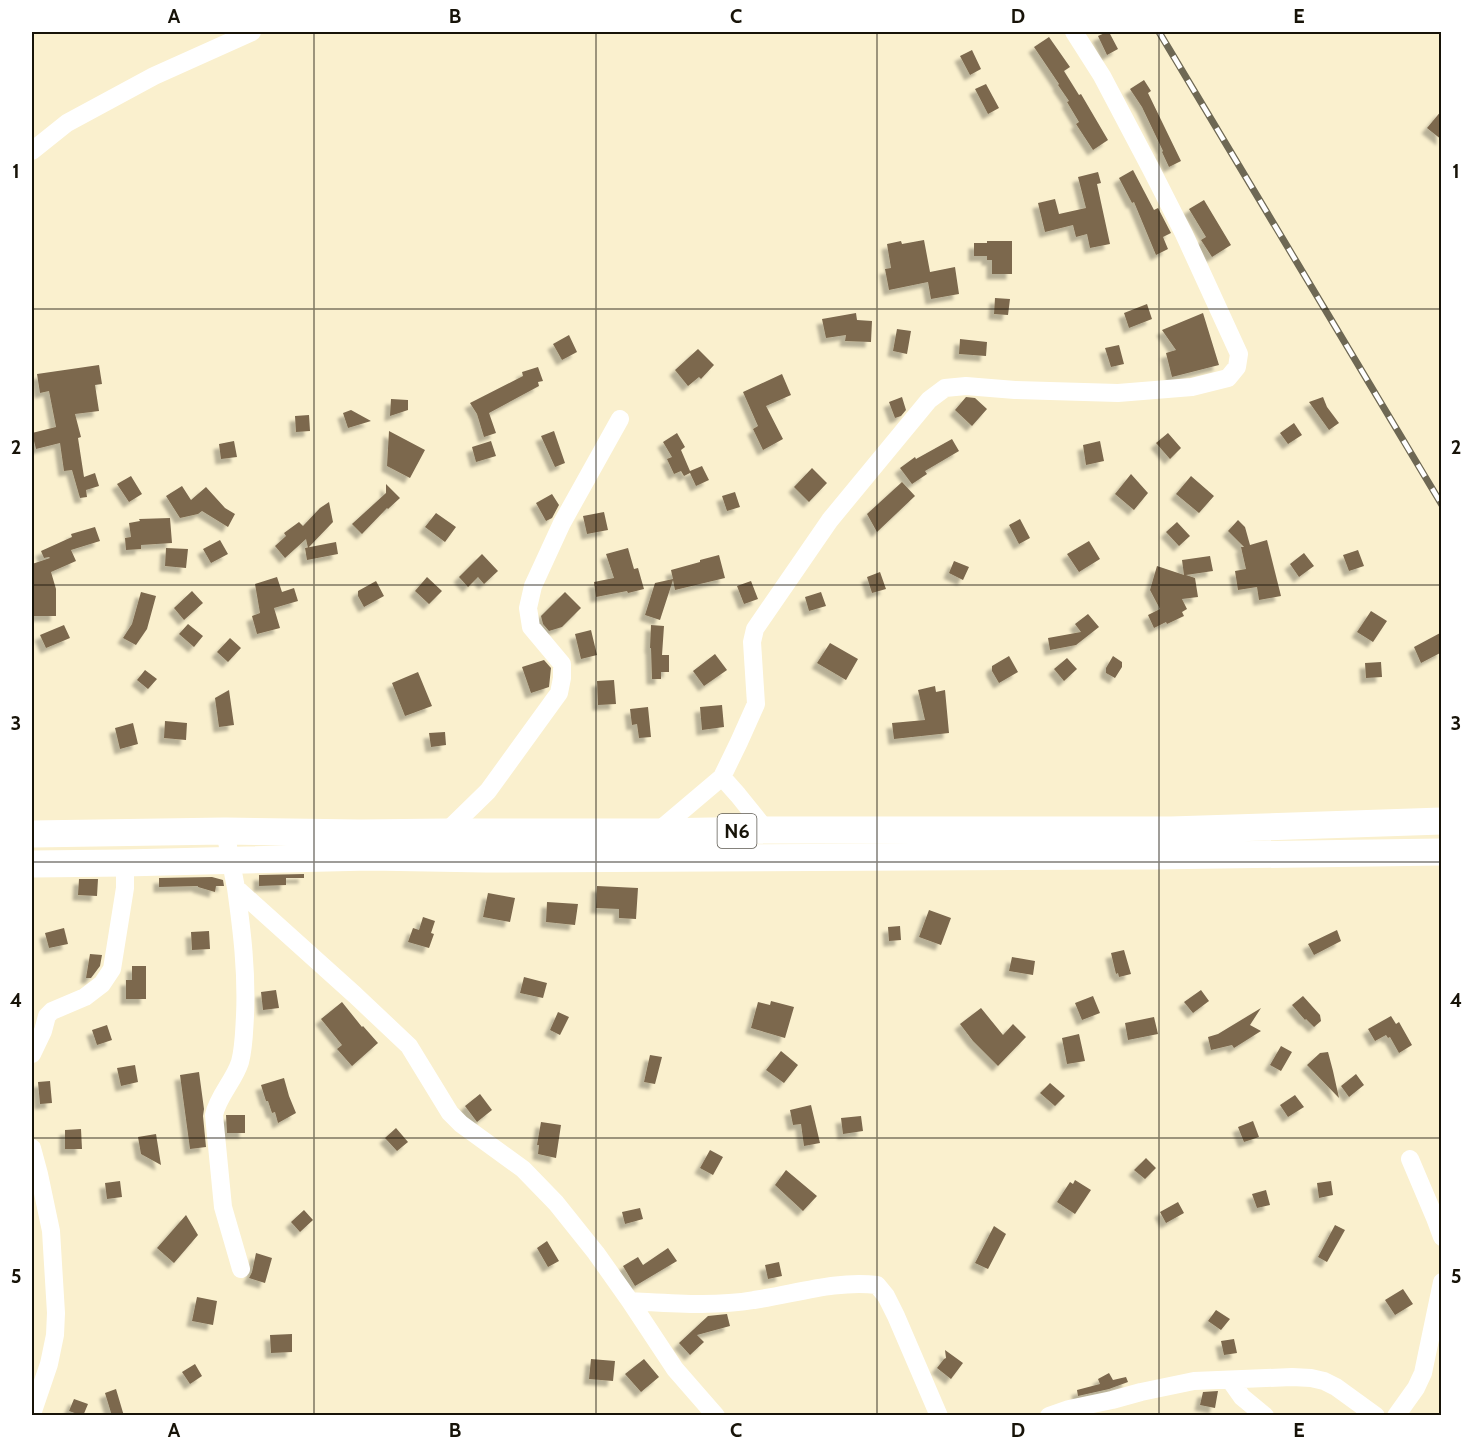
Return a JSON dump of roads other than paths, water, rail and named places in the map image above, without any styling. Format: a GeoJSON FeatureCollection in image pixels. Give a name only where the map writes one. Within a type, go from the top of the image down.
{"type":"FeatureCollection","features":[{"type":"Feature","properties":{"kind":"highway","name":"N6"},"geometry":{"type":"LineString","coordinates":[[32,834],[225,831],[360,833],[1171,830],[1442,821]]}},
{"type":"Feature","properties":{"kind":"highway","name":"N6"},"geometry":{"type":"LineString","coordinates":[[32,864],[370,857],[497,859],[1155,856],[1442,852]]}},
{"type":"Feature","properties":{"kind":"street"},"geometry":{"type":"LineString","coordinates":[[32,151],[76,118],[154,76],[252,32]]}},
{"type":"Feature","properties":{"kind":"street"},"geometry":{"type":"LineString","coordinates":[[657,832],[722,777],[756,705],[752,642],[755,629],[830,520],[929,400],[945,388],[966,386],[1118,393],[1192,387],[1228,378],[1237,366],[1239,354],[1184,234],[1102,76],[1074,32]]}},
{"type":"Feature","properties":{"kind":"street"},"geometry":{"type":"LineString","coordinates":[[446,832],[488,790],[559,693],[562,664],[531,627],[528,608],[533,586],[561,523],[620,419]]}},
{"type":"Feature","properties":{"kind":"street"},"geometry":{"type":"LineString","coordinates":[[722,777],[766,830]]}},
{"type":"Feature","properties":{"kind":"street"},"geometry":{"type":"LineString","coordinates":[[225,831],[236,888],[244,950],[246,1005],[244,1045],[236,1071],[215,1107],[214,1115],[223,1207],[241,1269]]}},
{"type":"Feature","properties":{"kind":"street"},"geometry":{"type":"LineString","coordinates":[[32,1054],[47,1016],[52,1011],[85,997],[102,984],[112,969],[125,888],[125,863]]}},
{"type":"Feature","properties":{"kind":"street"},"geometry":{"type":"LineString","coordinates":[[236,888],[409,1046],[450,1113],[461,1124],[523,1169],[556,1203],[630,1300],[675,1369],[716,1416]]}},
{"type":"Feature","properties":{"kind":"street"},"geometry":{"type":"LineString","coordinates":[[32,1148],[51,1231],[56,1313],[55,1335],[49,1364],[32,1414]]}},
{"type":"Feature","properties":{"kind":"street"},"geometry":{"type":"LineString","coordinates":[[1410,1159],[1442,1237]]}},
{"type":"Feature","properties":{"kind":"street"},"geometry":{"type":"LineString","coordinates":[[1396,1416],[1416,1388],[1423,1372],[1442,1282]]}},
{"type":"Feature","properties":{"kind":"street"},"geometry":{"type":"LineString","coordinates":[[630,1300],[688,1304],[743,1301],[813,1288],[877,1285],[886,1296],[896,1316],[939,1416]]}},
{"type":"Feature","properties":{"kind":"street"},"geometry":{"type":"LineString","coordinates":[[1049,1416],[1069,1409],[1194,1381],[1292,1377],[1324,1381],[1376,1416]]}},
{"type":"Feature","properties":{"kind":"street"},"geometry":{"type":"LineString","coordinates":[[1230,1380],[1242,1397],[1265,1416]]}},
{"type":"Feature","properties":{"kind":"railway"},"geometry":{"type":"LineString","coordinates":[[1159,32],[1442,505]]}}]}
